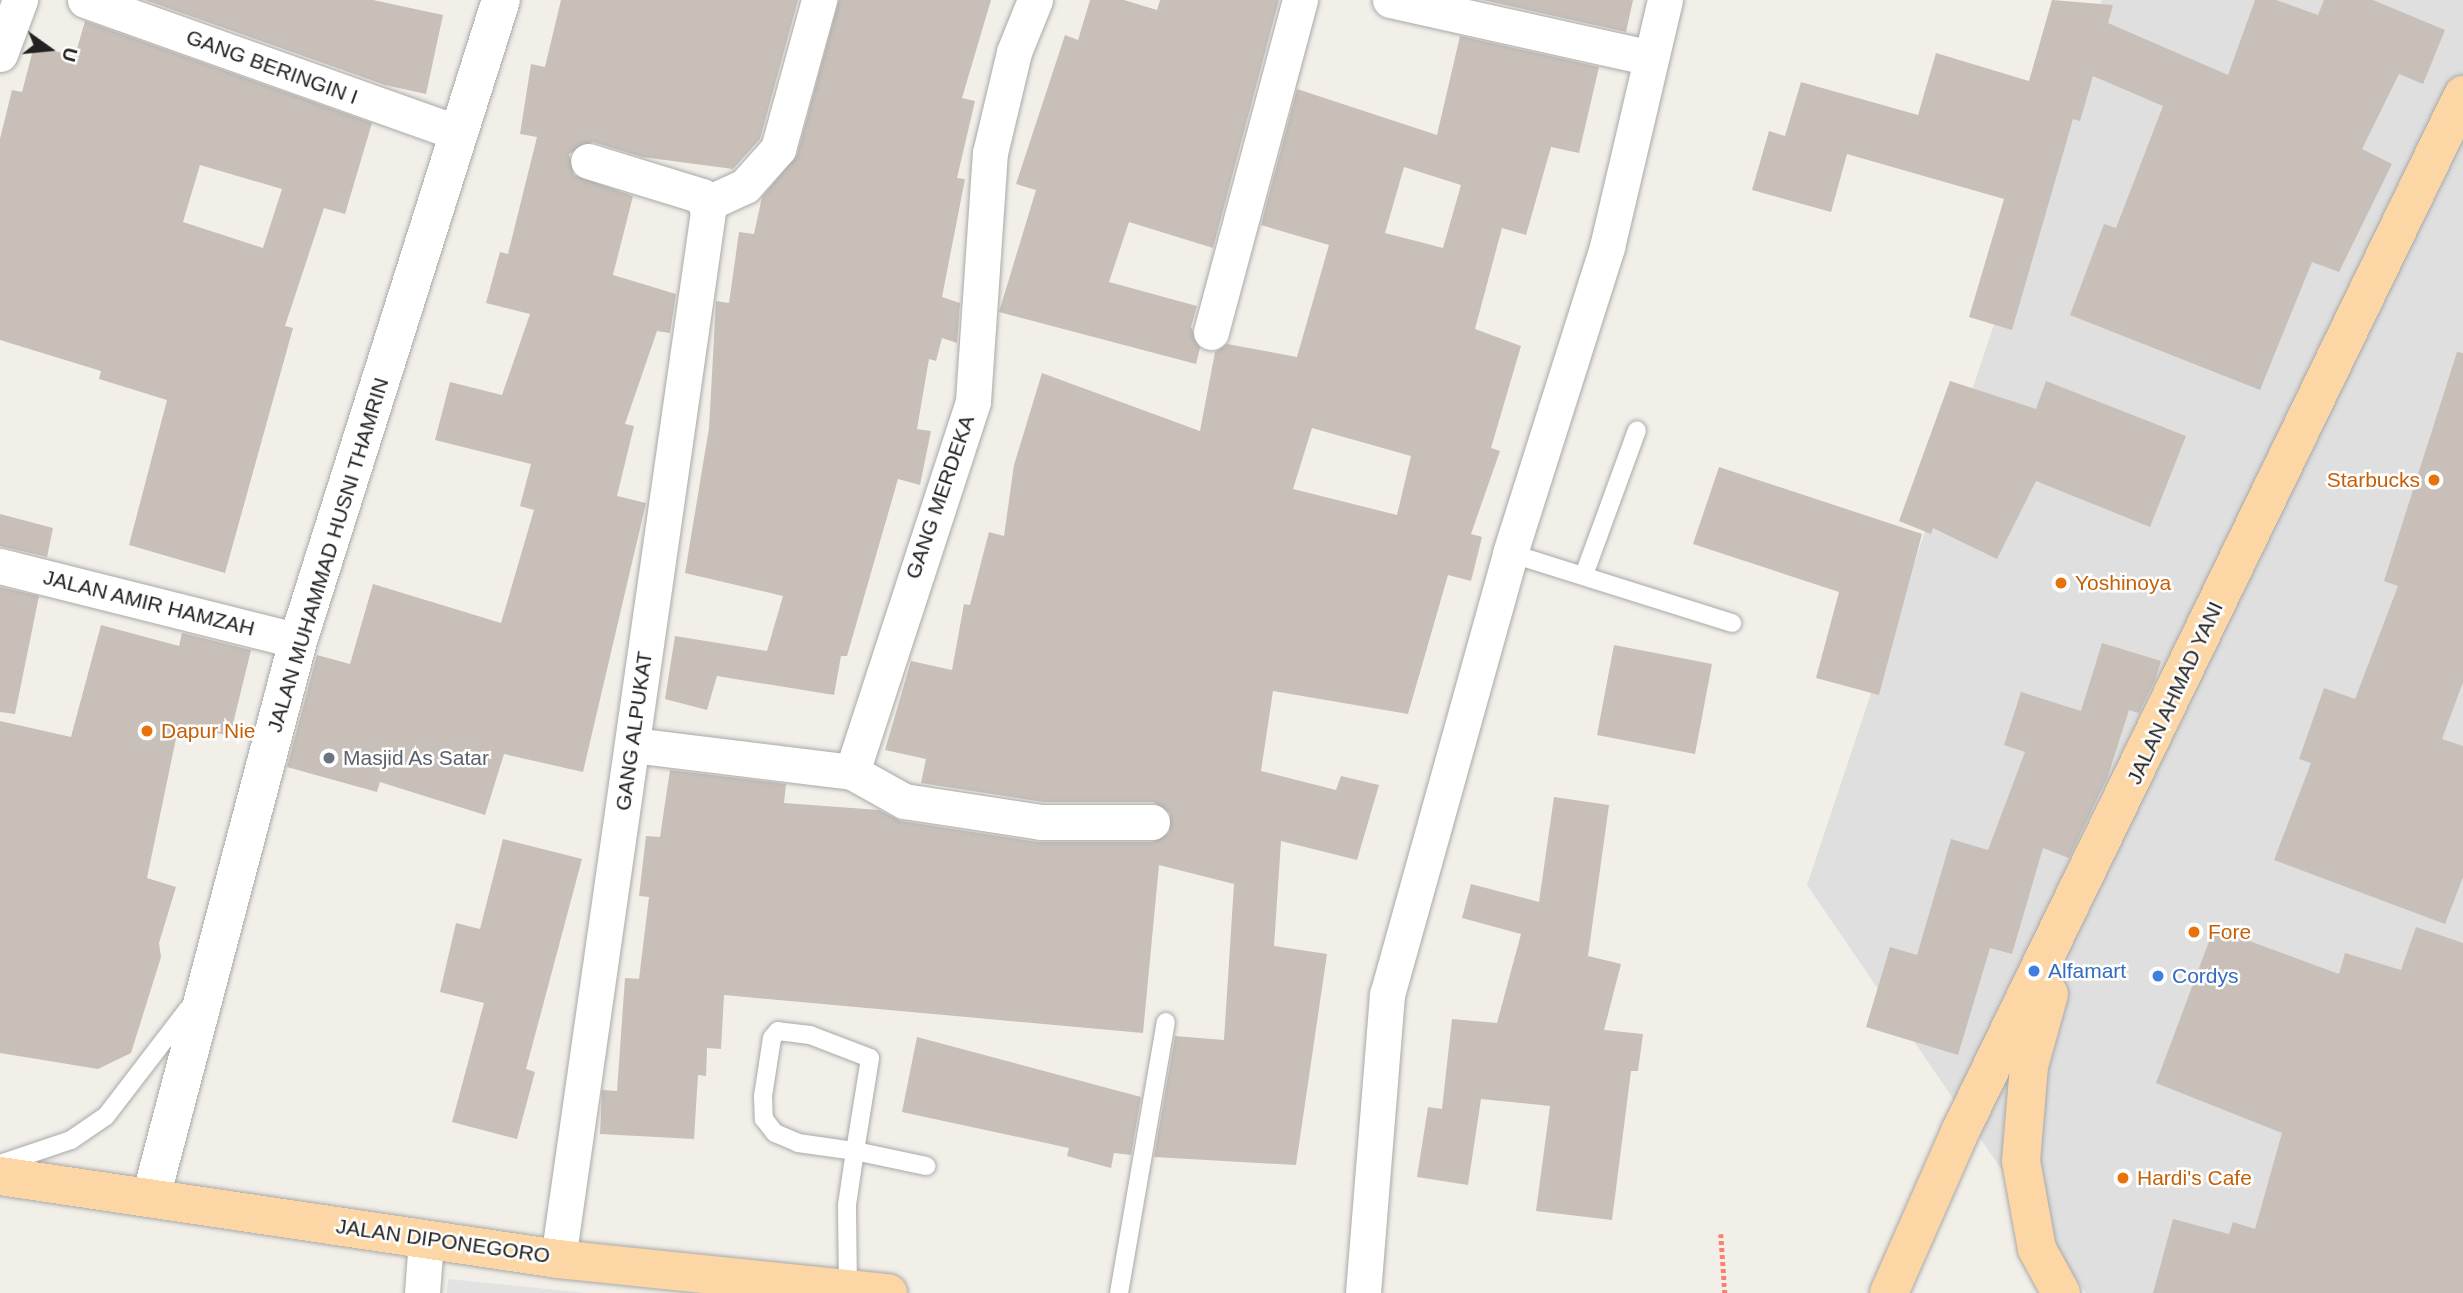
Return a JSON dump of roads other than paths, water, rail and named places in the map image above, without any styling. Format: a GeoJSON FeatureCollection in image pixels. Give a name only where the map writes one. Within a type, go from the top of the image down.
{"type":"FeatureCollection","features":[{"type":"Feature","properties":{"kind":"main road","name":"JALAN AHMAD YANI"},"geometry":{"type":"LineString","coordinates":[[1889,1293],[1959,1134],[2070,915],[2463,95]]}},
{"type":"Feature","properties":{"kind":"main road"},"geometry":{"type":"LineString","coordinates":[[2061,1293],[2037,1249],[2021,1161],[2029,1066],[2070,915]]}},
{"type":"Feature","properties":{"kind":"main road","name":"JALAN DIPONEGORO"},"geometry":{"type":"LineString","coordinates":[[0,1176],[558,1259],[848,1291],[888,1293]]}},
{"type":"Feature","properties":{"kind":"street"},"geometry":{"type":"LineString","coordinates":[[0,54],[20,0]]}},
{"type":"Feature","properties":{"kind":"street","name":"GANG BERINGIN I"},"geometry":{"type":"LineString","coordinates":[[85,0],[459,133]]}},
{"type":"Feature","properties":{"kind":"street","name":"JALAN MUHAMMAD HUSNI THAMRIN"},"geometry":{"type":"LineString","coordinates":[[151,1197],[213,971],[298,640],[501,0]]}},
{"type":"Feature","properties":{"kind":"street"},"geometry":{"type":"LineString","coordinates":[[587,161],[682,188],[708,203],[745,186],[778,149],[819,0]]}},
{"type":"Feature","properties":{"kind":"street","name":"GANG MERDEKA"},"geometry":{"type":"LineString","coordinates":[[852,772],[973,401],[990,153],[1014,52],[1035,0]]}},
{"type":"Feature","properties":{"kind":"street"},"geometry":{"type":"LineString","coordinates":[[1211,332],[1300,0]]}},
{"type":"Feature","properties":{"kind":"street"},"geometry":{"type":"LineString","coordinates":[[1390,0],[1651,58]]}},
{"type":"Feature","properties":{"kind":"street"},"geometry":{"type":"LineString","coordinates":[[1363,1293],[1387,995],[1510,553],[1606,247],[1665,0]]}},
{"type":"Feature","properties":{"kind":"street","name":"GANG ALPUKAT"},"geometry":{"type":"LineString","coordinates":[[558,1259],[708,203]]}},
{"type":"Feature","properties":{"kind":"street","name":"JALAN AMIR HAMZAH"},"geometry":{"type":"LineString","coordinates":[[0,566],[298,640]]}},
{"type":"Feature","properties":{"kind":"street"},"geometry":{"type":"LineString","coordinates":[[633,745],[852,772],[904,802],[1041,822],[1152,822]]}},
{"type":"Feature","properties":{"kind":"street"},"geometry":{"type":"LineString","coordinates":[[422,1293],[426,1240]]}},
{"type":"Feature","properties":{"kind":"lane"},"geometry":{"type":"LineString","coordinates":[[1584,575],[1637,430]]}},
{"type":"Feature","properties":{"kind":"lane"},"geometry":{"type":"LineString","coordinates":[[1510,553],[1732,622]]}},
{"type":"Feature","properties":{"kind":"lane"},"geometry":{"type":"LineString","coordinates":[[0,1164],[71,1140],[106,1116],[213,971]]}},
{"type":"Feature","properties":{"kind":"lane"},"geometry":{"type":"LineString","coordinates":[[1119,1293],[1166,1022]]}},
{"type":"Feature","properties":{"kind":"lane"},"geometry":{"type":"LineString","coordinates":[[848,1291],[847,1205],[855,1152],[870,1058],[810,1035],[778,1031],[772,1038],[764,1119],[775,1133],[798,1143],[855,1152],[926,1166]]}},
{"type":"Feature","properties":{"kind":"place","name":"Starbucks"},"geometry":{"type":"Point","coordinates":[2434,480]}},
{"type":"Feature","properties":{"kind":"place","name":"Yoshinoya"},"geometry":{"type":"Point","coordinates":[2061,583]}},
{"type":"Feature","properties":{"kind":"place","name":"Dapur Nie"},"geometry":{"type":"Point","coordinates":[147,731]}},
{"type":"Feature","properties":{"kind":"place","name":"Masjid As Satar"},"geometry":{"type":"Point","coordinates":[329,758]}},
{"type":"Feature","properties":{"kind":"place","name":"Fore"},"geometry":{"type":"Point","coordinates":[2194,932]}},
{"type":"Feature","properties":{"kind":"place","name":"Alfamart"},"geometry":{"type":"Point","coordinates":[2034,971]}},
{"type":"Feature","properties":{"kind":"place","name":"Cordys"},"geometry":{"type":"Point","coordinates":[2158,976]}},
{"type":"Feature","properties":{"kind":"place","name":"Hardi's Cafe"},"geometry":{"type":"Point","coordinates":[2123,1178]}}]}
